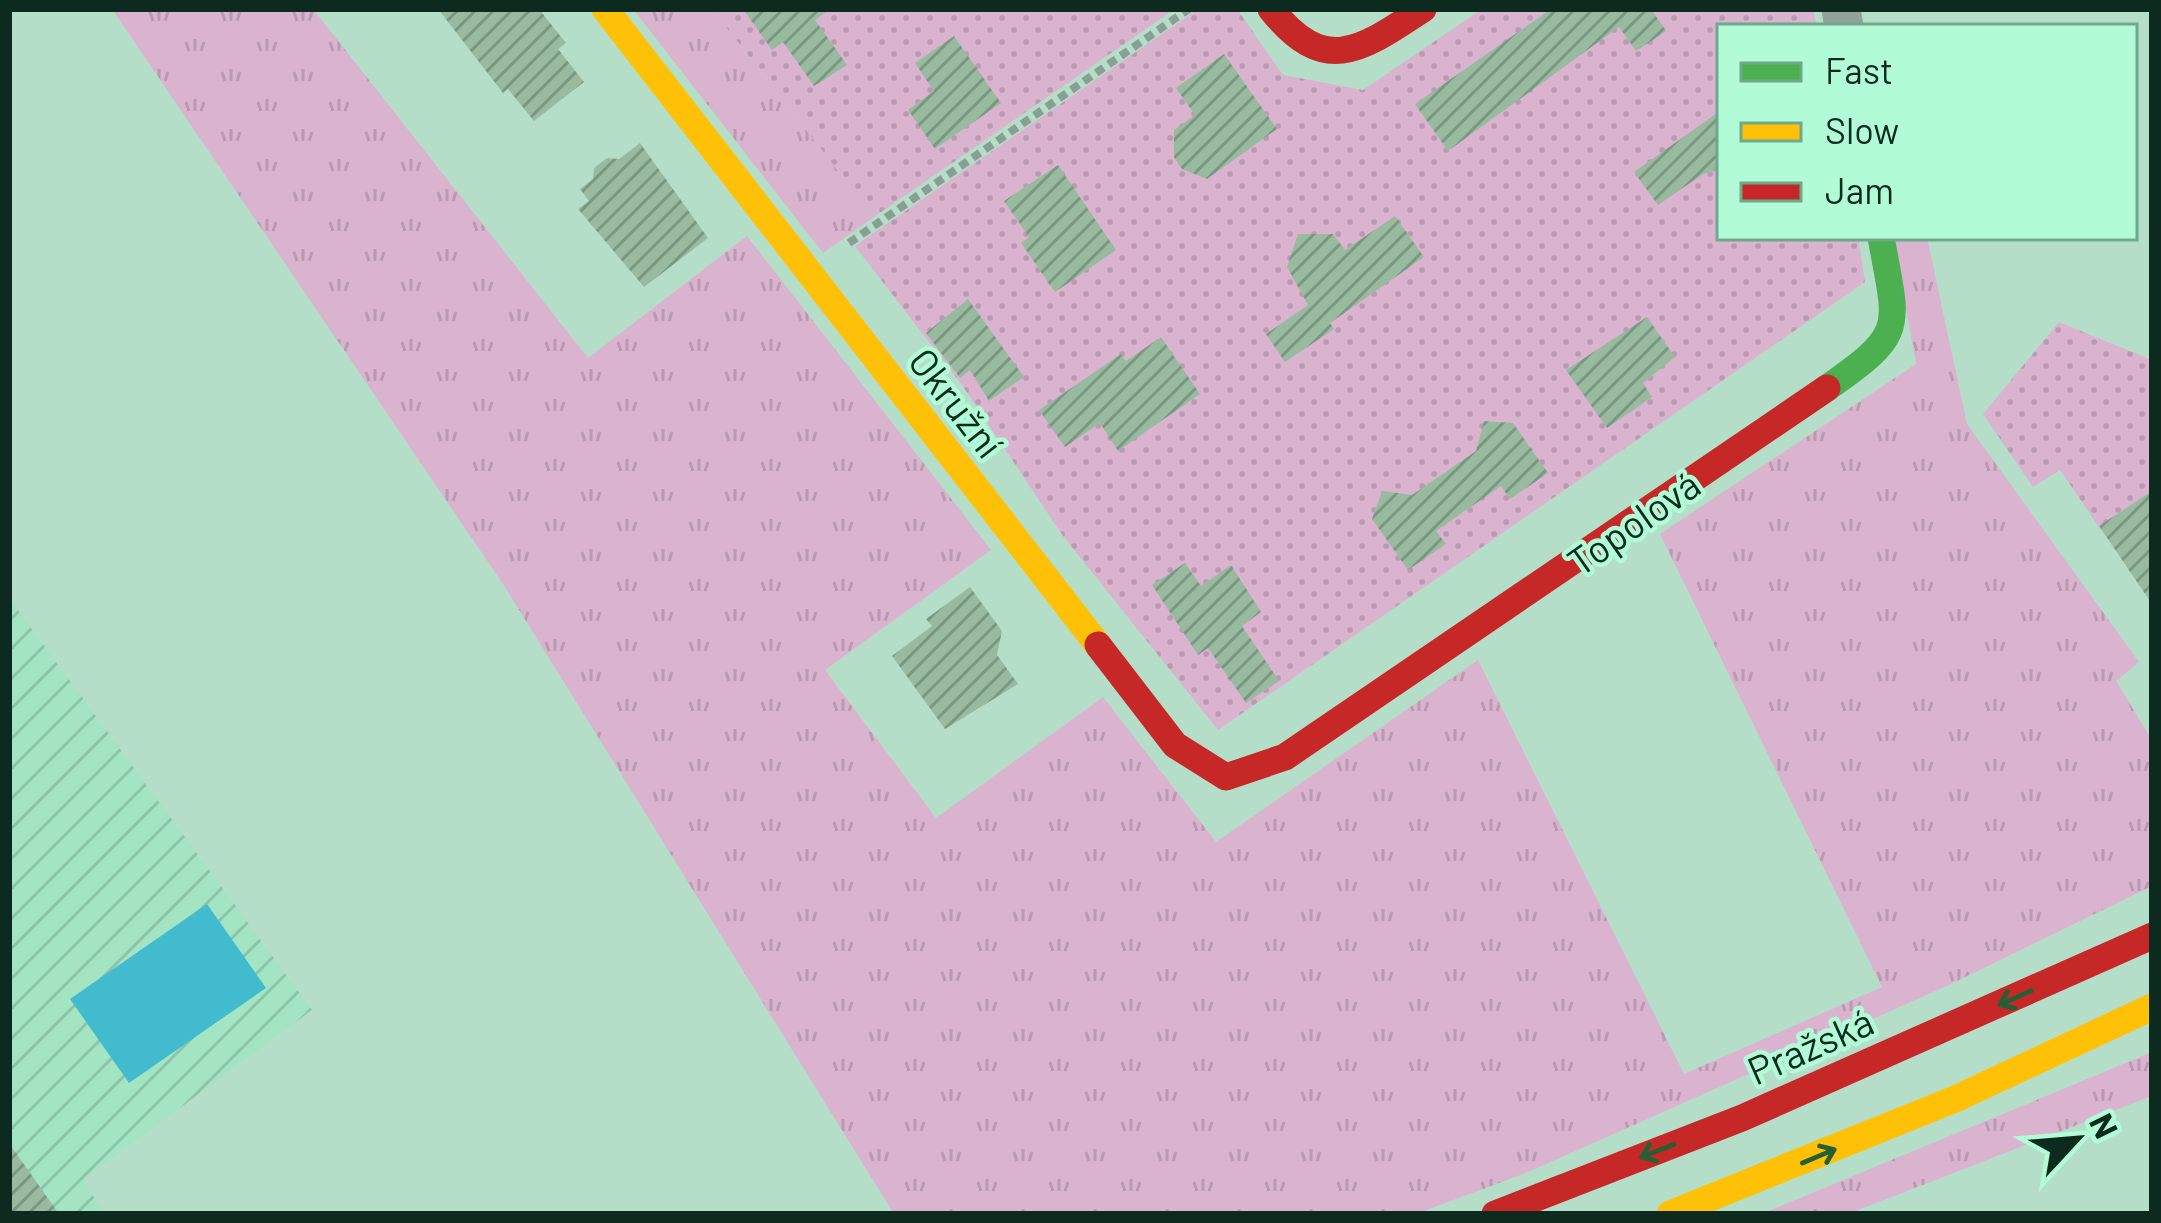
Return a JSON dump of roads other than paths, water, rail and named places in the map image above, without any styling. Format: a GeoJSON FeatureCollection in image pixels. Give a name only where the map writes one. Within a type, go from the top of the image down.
{"type":"FeatureCollection","features":[{"type":"Feature","properties":{"kind":"street","name":"Okružní"},"geometry":{"type":"LineString","coordinates":[[604,9],[1174,746],[1226,777],[1285,757]]}},
{"type":"Feature","properties":{"kind":"street"},"geometry":{"type":"LineString","coordinates":[[1271,9],[1287,33],[1304,42],[1322,51],[1355,53],[1423,9]]}},
{"type":"Feature","properties":{"kind":"street","name":"Topolová"},"geometry":{"type":"LineString","coordinates":[[1285,757],[1348,719],[1879,353],[1896,321],[1882,240]]}},
{"type":"Feature","properties":{"kind":"street","name":"Pražská"},"geometry":{"type":"LineString","coordinates":[[1495,1214],[1742,1118],[2152,936]]}},
{"type":"Feature","properties":{"kind":"street"},"geometry":{"type":"LineString","coordinates":[[1670,1214],[1954,1100],[2152,1007]]}},
{"type":"Feature","properties":{"kind":"water"},"geometry":{"type":"Polygon","coordinates":[[[207,904],[266,988],[129,1083],[70,999],[207,904]]]}}]}
